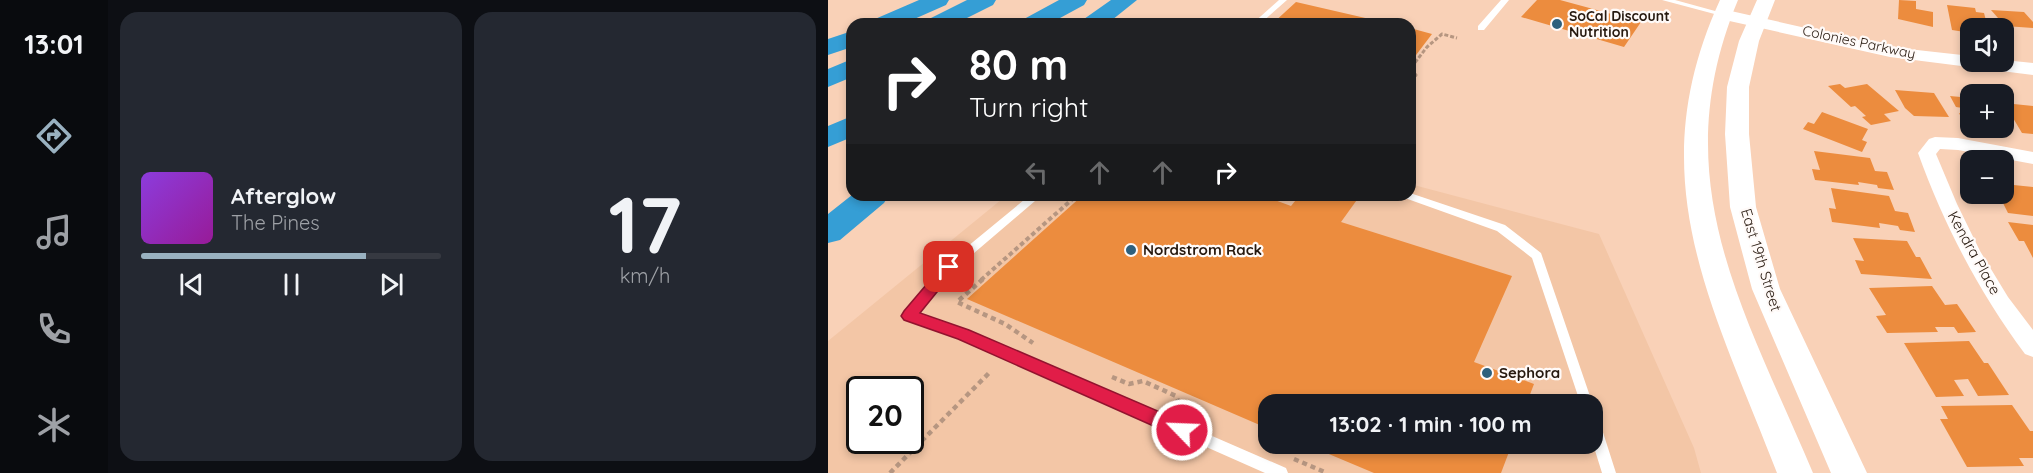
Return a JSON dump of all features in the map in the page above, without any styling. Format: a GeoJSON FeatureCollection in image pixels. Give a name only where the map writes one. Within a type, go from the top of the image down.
{"type":"FeatureCollection","features":[{"type":"Feature","properties":{"kind":"highway"},"geometry":{"type":"LineString","coordinates":[[897,18],[938,0]]}},
{"type":"Feature","properties":{"kind":"highway"},"geometry":{"type":"LineString","coordinates":[[949,18],[985,0]]}},
{"type":"Feature","properties":{"kind":"highway"},"geometry":{"type":"LineString","coordinates":[[1043,18],[1076,0]]}},
{"type":"Feature","properties":{"kind":"highway"},"geometry":{"type":"LineString","coordinates":[[1100,18],[1126,0]]}},
{"type":"Feature","properties":{"kind":"highway"},"geometry":{"type":"LineString","coordinates":[[828,48],[846,40]]}},
{"type":"Feature","properties":{"kind":"highway"},"geometry":{"type":"LineString","coordinates":[[828,79],[846,70]]}},
{"type":"Feature","properties":{"kind":"highway"},"geometry":{"type":"LineString","coordinates":[[828,138],[846,128]]}},
{"type":"Feature","properties":{"kind":"highway"},"geometry":{"type":"LineString","coordinates":[[828,231],[866,201]]}},
{"type":"Feature","properties":{"kind":"main road"},"geometry":{"type":"LineString","coordinates":[[1725,7],[1702,73],[1696,125],[1698,193],[1713,270],[1795,473]]}},
{"type":"Feature","properties":{"kind":"main road","name":"East 19th Street"},"geometry":{"type":"LineString","coordinates":[[1762,10],[1738,87],[1737,134],[1743,207],[1766,289],[1849,473]]}},
{"type":"Feature","properties":{"kind":"street","name":"Colonies Parkway"},"geometry":{"type":"LineString","coordinates":[[1725,7],[1762,10],[1890,51],[2033,69]]}},
{"type":"Feature","properties":{"kind":"street","name":"Kendra Place"},"geometry":{"type":"LineString","coordinates":[[2033,158],[1958,144],[1935,143],[1927,153],[1965,240],[2017,327],[2033,347]]}},
{"type":"Feature","properties":{"kind":"lane"},"geometry":{"type":"LineString","coordinates":[[1263,18],[1283,0]]}},
{"type":"Feature","properties":{"kind":"lane"},"geometry":{"type":"LineString","coordinates":[[1481,28],[1505,0]]}},
{"type":"Feature","properties":{"kind":"lane"},"geometry":{"type":"LineString","coordinates":[[1666,0],[1725,7]]}},
{"type":"Feature","properties":{"kind":"lane"},"geometry":{"type":"LineString","coordinates":[[1416,198],[1501,228],[1538,256],[1583,394]]}},
{"type":"Feature","properties":{"kind":"lane"},"geometry":{"type":"LineString","coordinates":[[1030,201],[949,267],[909,316],[964,334],[1281,473]]}},
{"type":"Feature","properties":{"kind":"lane"},"geometry":{"type":"LineString","coordinates":[[1603,454],[1609,473]]}},
{"type":"Feature","properties":{"kind":"path"},"geometry":{"type":"LineString","coordinates":[[1416,61],[1427,47],[1442,34],[1457,38]]}},
{"type":"Feature","properties":{"kind":"path"},"geometry":{"type":"LineString","coordinates":[[1037,346],[1005,324],[957,302],[1070,201]]}},
{"type":"Feature","properties":{"kind":"path"},"geometry":{"type":"LineString","coordinates":[[890,473],[990,372]]}},
{"type":"Feature","properties":{"kind":"path"},"geometry":{"type":"LineString","coordinates":[[1103,373],[1129,384],[1143,381],[1176,396],[1180,407],[1190,412]]}},
{"type":"Feature","properties":{"kind":"path"},"geometry":{"type":"LineString","coordinates":[[1286,456],[1327,473]]}},
{"type":"Feature","properties":{"kind":"shaded area"},"geometry":{"type":"Polygon","coordinates":[[[1416,186],[1599,234],[1694,448],[1701,473],[828,473],[828,341],[1000,201],[1416,201],[1416,186]]]}},
{"type":"Feature","properties":{"kind":"building"},"geometry":{"type":"Polygon","coordinates":[[[1537,0],[1560,0],[1641,22],[1624,47],[1521,17],[1537,0]]]}},
{"type":"Feature","properties":{"kind":"building"},"geometry":{"type":"Polygon","coordinates":[[[1899,0],[1916,1],[1916,9],[1933,12],[1933,27],[1898,19],[1899,0]]]}},
{"type":"Feature","properties":{"kind":"building"},"geometry":{"type":"Polygon","coordinates":[[[1296,2],[1365,18],[1279,18],[1296,2]]]}},
{"type":"Feature","properties":{"kind":"building"},"geometry":{"type":"Polygon","coordinates":[[[1947,5],[1975,8],[1976,12],[1984,13],[1985,18],[1960,18],[1960,31],[1952,30],[1947,5]]]}},
{"type":"Feature","properties":{"kind":"building"},"geometry":{"type":"Polygon","coordinates":[[[1991,10],[2024,12],[2033,22],[2033,28],[2014,27],[2014,18],[1998,18],[1991,10]]]}},
{"type":"Feature","properties":{"kind":"building"},"geometry":{"type":"Polygon","coordinates":[[[1416,30],[1432,34],[1416,55],[1416,30]]]}},
{"type":"Feature","properties":{"kind":"building"},"geometry":{"type":"Polygon","coordinates":[[[1840,84],[1845,88],[1867,84],[1899,111],[1884,114],[1891,121],[1871,125],[1862,117],[1866,116],[1855,106],[1851,107],[1828,86],[1840,84]]]}},
{"type":"Feature","properties":{"kind":"building"},"geometry":{"type":"Polygon","coordinates":[[[1895,90],[1934,93],[1949,117],[1914,116],[1905,108],[1895,90]]]}},
{"type":"Feature","properties":{"kind":"building"},"geometry":{"type":"Polygon","coordinates":[[[1950,96],[1960,97],[1960,108],[1956,107],[1950,96]]]}},
{"type":"Feature","properties":{"kind":"building"},"geometry":{"type":"Polygon","coordinates":[[[2014,104],[2033,106],[2033,134],[2022,133],[2014,120],[2014,104]]]}},
{"type":"Feature","properties":{"kind":"building"},"geometry":{"type":"Polygon","coordinates":[[[1822,112],[1868,129],[1862,140],[1867,142],[1862,152],[1803,129],[1808,122],[1814,124],[1822,112]]]}},
{"type":"Feature","properties":{"kind":"building"},"geometry":{"type":"Polygon","coordinates":[[[1814,151],[1870,158],[1875,171],[1887,172],[1894,190],[1858,182],[1859,185],[1815,180],[1812,169],[1820,170],[1814,151]]]}},
{"type":"Feature","properties":{"kind":"building"},"geometry":{"type":"Polygon","coordinates":[[[2014,185],[2033,187],[2033,216],[2008,213],[2004,204],[2014,204],[2014,185]]]}},
{"type":"Feature","properties":{"kind":"building"},"geometry":{"type":"Polygon","coordinates":[[[1831,188],[1889,196],[1895,211],[1908,213],[1915,232],[1879,223],[1880,228],[1832,222],[1829,208],[1836,209],[1831,188]]]}},
{"type":"Feature","properties":{"kind":"building"},"geometry":{"type":"Polygon","coordinates":[[[1076,201],[1277,201],[1291,206],[1295,201],[1356,201],[1341,222],[1512,276],[1474,362],[1534,384],[1530,394],[1258,394],[1258,424],[967,299],[1076,201]]]}},
{"type":"Feature","properties":{"kind":"building"},"geometry":{"type":"Polygon","coordinates":[[[2008,222],[2033,225],[2033,258],[2024,241],[2019,241],[2008,222]]]}},
{"type":"Feature","properties":{"kind":"building"},"geometry":{"type":"Polygon","coordinates":[[[1853,238],[1907,241],[1916,257],[1920,257],[1932,279],[1861,274],[1855,260],[1864,261],[1853,238]]]}},
{"type":"Feature","properties":{"kind":"building"},"geometry":{"type":"Polygon","coordinates":[[[1932,286],[1945,305],[1957,304],[1976,332],[1958,333],[1954,327],[1935,327],[1938,332],[1887,333],[1876,316],[1886,315],[1869,288],[1932,286]]]}},
{"type":"Feature","properties":{"kind":"building"},"geometry":{"type":"Polygon","coordinates":[[[1969,341],[1984,363],[1988,363],[2009,395],[1978,396],[1968,379],[1954,380],[1964,396],[1936,397],[1904,343],[1969,341]]]}},
{"type":"Feature","properties":{"kind":"building"},"geometry":{"type":"Polygon","coordinates":[[[2012,405],[2030,431],[2033,431],[2033,458],[2019,458],[2024,466],[1967,467],[1940,419],[1948,419],[1941,406],[2012,405]]]}},
{"type":"Feature","properties":{"kind":"building"},"geometry":{"type":"Polygon","coordinates":[[[1329,454],[1508,454],[1501,473],[1374,473],[1329,454]]]}},
{"type":"Feature","properties":{"kind":"place","name":"SoCal Discount Nutrition"},"geometry":{"type":"Point","coordinates":[1557,24]}},
{"type":"Feature","properties":{"kind":"place","name":"Nordstrom Rack"},"geometry":{"type":"Point","coordinates":[1131,250]}},
{"type":"Feature","properties":{"kind":"place","name":"Sephora"},"geometry":{"type":"Point","coordinates":[1487,373]}},
{"type":"Feature","properties":{"kind":"route"},"geometry":{"type":"LineString","coordinates":[[949,267],[909,316],[964,334],[1182,430]]}}]}
